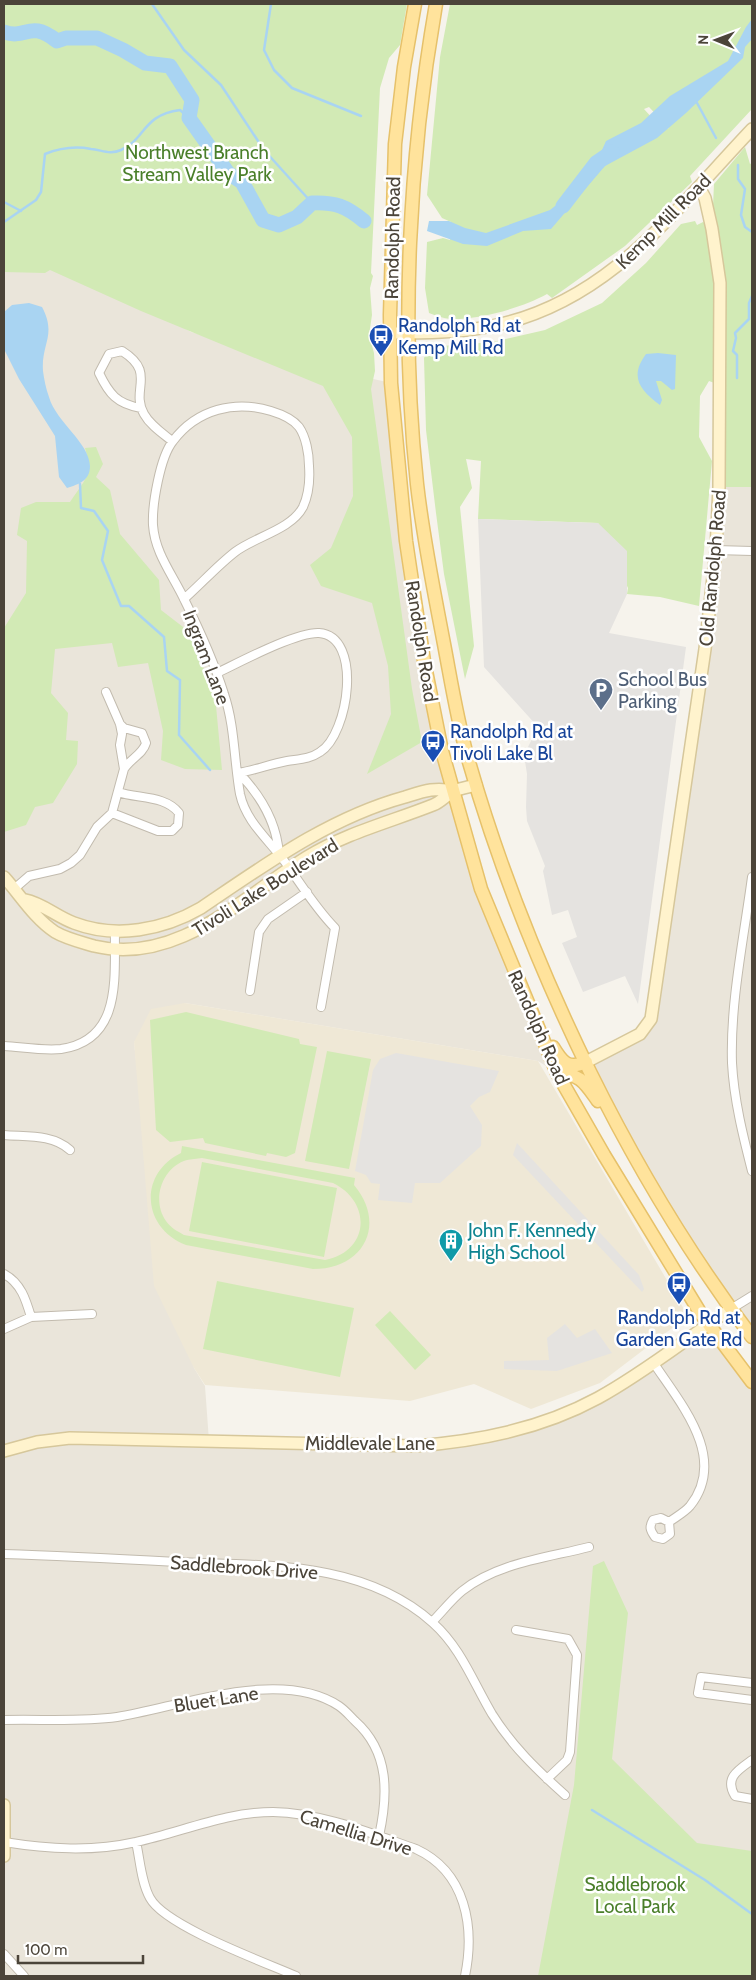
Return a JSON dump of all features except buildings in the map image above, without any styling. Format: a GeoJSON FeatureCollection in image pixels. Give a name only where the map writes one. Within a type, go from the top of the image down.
{"type":"FeatureCollection","features":[{"type":"Feature","properties":{"kind":"main road","name":"Randolph Road"},"geometry":{"type":"LineString","coordinates":[[415,4],[404,67],[395,144],[390,333],[396,452],[406,541],[432,702],[481,889],[511,966],[531,1008],[557,1073],[637,1211],[708,1324],[752,1382]]}},
{"type":"Feature","properties":{"kind":"main road","name":"Randolph Road"},"geometry":{"type":"LineString","coordinates":[[436,4],[419,118],[414,181],[410,279],[412,423],[418,494],[433,590],[456,709],[495,847],[526,929],[560,1010],[619,1129],[668,1215],[752,1337]]}},
{"type":"Feature","properties":{"kind":"main road"},"geometry":{"type":"LineString","coordinates":[[531,1008],[562,1061],[570,1066],[586,1062]]}},
{"type":"Feature","properties":{"kind":"main road"},"geometry":{"type":"LineString","coordinates":[[557,1073],[572,1074],[580,1078],[619,1129]]}},
{"type":"Feature","properties":{"kind":"street","name":"Kemp Mill Road"},"geometry":{"type":"LineString","coordinates":[[390,333],[456,331],[492,326],[532,315],[563,302],[590,287],[631,257],[752,130]]}},
{"type":"Feature","properties":{"kind":"street","name":"Old Randolph Road"},"geometry":{"type":"LineString","coordinates":[[586,1062],[640,1034],[646,1028],[653,1011],[705,649],[716,550],[719,487],[720,283],[712,229],[705,198],[699,187]]}},
{"type":"Feature","properties":{"kind":"street"},"geometry":{"type":"LineString","coordinates":[[141,408],[130,406],[108,393],[99,373],[109,354],[122,351],[135,359],[141,373],[141,408],[154,426],[172,441],[191,423],[213,410],[238,405],[255,406],[281,414],[299,427],[305,441],[309,460],[308,494],[302,509],[278,530],[235,551],[184,599]]}},
{"type":"Feature","properties":{"kind":"street","name":"Ingram Lane"},"geometry":{"type":"LineString","coordinates":[[172,441],[166,454],[156,493],[153,524],[163,562],[184,599],[226,697],[241,795],[246,811],[266,841],[290,868],[325,918],[335,928],[321,1007]]}},
{"type":"Feature","properties":{"kind":"street"},"geometry":{"type":"LineString","coordinates":[[716,550],[752,551]]}},
{"type":"Feature","properties":{"kind":"street"},"geometry":{"type":"LineString","coordinates":[[216,673],[286,641],[309,633],[322,633],[334,638],[340,647],[345,663],[347,693],[340,726],[333,741],[320,752],[303,760],[239,773]]}},
{"type":"Feature","properties":{"kind":"street"},"geometry":{"type":"LineString","coordinates":[[106,692],[120,724],[122,734],[120,745],[124,769]]}},
{"type":"Feature","properties":{"kind":"street"},"geometry":{"type":"LineString","coordinates":[[14,889],[29,876],[60,869],[71,862],[80,855],[98,827],[112,813],[124,769],[130,760],[142,752],[146,743],[142,733],[124,728],[120,724]]}},
{"type":"Feature","properties":{"kind":"street"},"geometry":{"type":"LineString","coordinates":[[239,773],[256,790],[267,812],[278,836],[279,855]]}},
{"type":"Feature","properties":{"kind":"street","name":"Tivoli Lake Boulevard"},"geometry":{"type":"LineString","coordinates":[[24,900],[33,902],[51,913],[76,924],[132,931],[158,927],[182,919],[315,832],[384,802],[438,788],[454,791],[476,785]]}},
{"type":"Feature","properties":{"kind":"street","name":"Tivoli Lake Boulevard"},"geometry":{"type":"LineString","coordinates":[[4,877],[24,900],[33,914],[56,932],[80,942],[115,949],[154,947],[184,937],[208,924],[290,868],[323,848],[358,832],[442,802],[454,791]]}},
{"type":"Feature","properties":{"kind":"street"},"geometry":{"type":"LineString","coordinates":[[112,813],[158,830],[172,831],[178,824],[179,813],[174,807],[158,800],[118,792]]}},
{"type":"Feature","properties":{"kind":"street"},"geometry":{"type":"LineString","coordinates":[[752,877],[732,1034],[732,1064],[739,1120],[752,1171]]}},
{"type":"Feature","properties":{"kind":"street"},"geometry":{"type":"LineString","coordinates":[[250,991],[259,932],[268,919],[307,892]]}},
{"type":"Feature","properties":{"kind":"street"},"geometry":{"type":"LineString","coordinates":[[4,1046],[60,1049],[76,1045],[92,1037],[102,1026],[112,1004],[115,930]]}},
{"type":"Feature","properties":{"kind":"street"},"geometry":{"type":"LineString","coordinates":[[4,1135],[42,1137],[62,1143],[70,1150]]}},
{"type":"Feature","properties":{"kind":"street"},"geometry":{"type":"LineString","coordinates":[[4,1274],[16,1283],[24,1294],[31,1317]]}},
{"type":"Feature","properties":{"kind":"street"},"geometry":{"type":"LineString","coordinates":[[731,1309],[752,1296]]}},
{"type":"Feature","properties":{"kind":"street","name":"Middlevale Lane"},"geometry":{"type":"LineString","coordinates":[[4,1451],[37,1442],[70,1438],[405,1446],[455,1443],[496,1436],[554,1418],[598,1397],[731,1309]]}},
{"type":"Feature","properties":{"kind":"street"},"geometry":{"type":"LineString","coordinates":[[4,1329],[31,1317],[92,1314]]}},
{"type":"Feature","properties":{"kind":"street"},"geometry":{"type":"LineString","coordinates":[[653,1362],[696,1428],[704,1455],[704,1472],[700,1490],[690,1507],[669,1522]]}},
{"type":"Feature","properties":{"kind":"street"},"geometry":{"type":"LineString","coordinates":[[432,1622],[462,1592],[486,1575],[518,1564],[589,1547]]}},
{"type":"Feature","properties":{"kind":"street","name":"Saddlebrook Drive"},"geometry":{"type":"LineString","coordinates":[[4,1554],[316,1570],[348,1577],[372,1586],[404,1602],[432,1622],[462,1656],[492,1713],[508,1738],[529,1763],[565,1795]]}},
{"type":"Feature","properties":{"kind":"street"},"geometry":{"type":"LineString","coordinates":[[516,1630],[568,1639],[578,1655],[570,1752],[567,1760],[547,1779]]}},
{"type":"Feature","properties":{"kind":"street"},"geometry":{"type":"LineString","coordinates":[[752,1683],[701,1677],[698,1693],[752,1700]]}},
{"type":"Feature","properties":{"kind":"street","name":"Bluet Lane"},"geometry":{"type":"LineString","coordinates":[[4,1720],[113,1717],[226,1693],[298,1691],[314,1694],[338,1706],[362,1727],[373,1742],[380,1759],[386,1783],[385,1808],[379,1836]]}},
{"type":"Feature","properties":{"kind":"street"},"geometry":{"type":"LineString","coordinates":[[752,1760],[735,1772],[731,1778],[730,1787],[735,1796],[752,1799]]}},
{"type":"Feature","properties":{"kind":"street"},"geometry":{"type":"LineString","coordinates":[[4,1805],[4,1856]]}},
{"type":"Feature","properties":{"kind":"street","name":"Camellia Drive"},"geometry":{"type":"LineString","coordinates":[[4,1842],[38,1848],[70,1849],[136,1842],[224,1818],[272,1812],[320,1818],[379,1836],[431,1856],[441,1865],[456,1885],[466,1913],[470,1953],[465,1976]]}},
{"type":"Feature","properties":{"kind":"street"},"geometry":{"type":"LineString","coordinates":[[136,1842],[147,1892],[161,1911],[180,1924],[296,1976]]}},
{"type":"Feature","properties":{"kind":"street"},"geometry":{"type":"LineString","coordinates":[[4,1954],[24,1976]]}},
{"type":"Feature","properties":{"kind":"shaded area"},"geometry":{"type":"Polygon","coordinates":[[[65,263],[191,332],[276,357],[391,383],[424,661],[481,889],[557,1073],[538,1061],[185,1003],[134,1042],[142,1116],[194,1368],[205,1386],[209,1441],[415,1446],[496,1435],[598,1397],[708,1324],[752,1382],[752,1976],[4,1976],[4,266],[65,263]]]}},
{"type":"Feature","properties":{"kind":"shaded area"},"geometry":{"type":"Polygon","coordinates":[[[719,487],[752,487],[752,1337],[731,1309],[586,1062],[646,1028],[667,915],[719,487]]]}},
{"type":"Feature","properties":{"kind":"shaded area","name":"School Bus Parking"},"geometry":{"type":"Polygon","coordinates":[[[478,519],[598,523],[627,551],[627,594],[609,633],[686,647],[638,1004],[625,976],[583,992],[562,943],[577,937],[568,910],[552,915],[543,871],[545,866],[527,821],[527,774],[524,755],[538,727],[484,667],[478,519]]]}},
{"type":"Feature","properties":{"kind":"shaded area","name":"John F. Kennedy High School"},"geometry":{"type":"Polygon","coordinates":[[[185,1003],[538,1061],[688,1316],[600,1383],[531,1409],[474,1384],[410,1401],[205,1385],[194,1368],[154,1286],[134,1042],[151,1009],[185,1003]]]}},
{"type":"Feature","properties":{"kind":"shaded area"},"geometry":{"type":"Polygon","coordinates":[[[396,1053],[499,1071],[490,1092],[479,1097],[470,1106],[482,1125],[481,1146],[440,1183],[415,1183],[412,1203],[378,1200],[380,1184],[371,1183],[366,1175],[355,1171],[373,1070],[380,1059],[396,1053]]]}},
{"type":"Feature","properties":{"kind":"shaded area"},"geometry":{"type":"Polygon","coordinates":[[[517,1143],[639,1275],[644,1289],[642,1292],[513,1155],[517,1143]]]}},
{"type":"Feature","properties":{"kind":"shaded area"},"geometry":{"type":"Polygon","coordinates":[[[565,1324],[577,1338],[595,1329],[612,1353],[557,1371],[504,1369],[504,1361],[549,1360],[547,1338],[565,1324]]]}},
{"type":"Feature","properties":{"kind":"green space","name":"Northwest Branch Stream Valley Park"},"geometry":{"type":"Polygon","coordinates":[[[4,4],[407,4],[400,45],[389,58],[380,88],[371,273],[373,276],[370,288],[372,315],[369,335],[374,353],[375,371],[371,389],[412,689],[422,742],[367,774],[391,714],[388,666],[372,603],[321,586],[310,565],[331,548],[353,496],[352,437],[323,386],[141,311],[50,270],[45,273],[4,272],[4,4]]]}},
{"type":"Feature","properties":{"kind":"green space"},"geometry":{"type":"Polygon","coordinates":[[[450,4],[752,4],[752,109],[690,176],[692,182],[625,246],[552,298],[547,294],[500,312],[461,319],[447,319],[429,313],[425,288],[427,242],[443,238],[450,240],[451,222],[442,218],[427,195],[440,57],[450,4]],[[649,107],[644,109],[663,130],[669,128],[649,107]]]}},
{"type":"Feature","properties":{"kind":"green space"},"geometry":{"type":"Polygon","coordinates":[[[745,147],[750,164],[752,163],[752,487],[719,487],[720,385],[709,381],[700,396],[699,437],[712,461],[699,606],[660,597],[627,594],[628,588],[598,523],[478,519],[481,461],[466,459],[472,488],[460,507],[474,646],[465,679],[444,574],[426,430],[424,358],[429,347],[493,342],[545,330],[602,303],[646,263],[681,224],[695,221],[697,225],[703,222],[712,228],[714,184],[745,147]]]}},
{"type":"Feature","properties":{"kind":"green space"},"geometry":{"type":"Polygon","coordinates":[[[96,447],[103,464],[96,477],[110,490],[120,534],[159,580],[161,610],[187,630],[215,695],[222,770],[185,769],[161,760],[163,731],[148,663],[118,667],[112,643],[55,649],[51,693],[68,713],[66,740],[78,741],[77,764],[53,803],[35,807],[26,825],[4,832],[4,628],[26,593],[27,541],[17,535],[21,508],[36,502],[70,502],[88,471],[85,448],[96,447]]]}},
{"type":"Feature","properties":{"kind":"green space"},"geometry":{"type":"Polygon","coordinates":[[[186,1012],[299,1039],[300,1044],[317,1047],[295,1153],[286,1157],[267,1153],[266,1156],[205,1143],[203,1138],[170,1142],[156,1130],[150,1020],[186,1012]]]}},
{"type":"Feature","properties":{"kind":"green space"},"geometry":{"type":"Polygon","coordinates":[[[327,1051],[371,1059],[349,1169],[305,1161],[327,1051]]]}},
{"type":"Feature","properties":{"kind":"green space"},"geometry":{"type":"Polygon","coordinates":[[[182,1146],[355,1178],[354,1185],[364,1200],[369,1215],[369,1229],[365,1242],[357,1253],[346,1261],[331,1267],[313,1269],[186,1245],[171,1237],[161,1226],[154,1214],[151,1200],[152,1187],[157,1174],[167,1162],[181,1153],[182,1146]],[[202,1158],[187,1160],[171,1170],[165,1177],[162,1185],[159,1194],[159,1204],[166,1221],[184,1235],[325,1260],[340,1255],[351,1247],[358,1237],[360,1225],[359,1213],[355,1202],[346,1191],[333,1183],[202,1158]]]}},
{"type":"Feature","properties":{"kind":"green space"},"geometry":{"type":"Polygon","coordinates":[[[202,1162],[337,1188],[324,1257],[189,1231],[202,1162]]]}},
{"type":"Feature","properties":{"kind":"green space"},"geometry":{"type":"Polygon","coordinates":[[[217,1281],[354,1308],[340,1377],[203,1349],[217,1281]]]}},
{"type":"Feature","properties":{"kind":"green space"},"geometry":{"type":"Polygon","coordinates":[[[390,1311],[431,1355],[415,1370],[375,1325],[390,1311]]]}},
{"type":"Feature","properties":{"kind":"green space","name":"Saddlebrook Local Park"},"geometry":{"type":"Polygon","coordinates":[[[604,1561],[628,1613],[612,1759],[697,1843],[752,1851],[752,1976],[538,1976],[574,1785],[593,1566],[604,1561]]]}},
{"type":"Feature","properties":{"kind":"water"},"geometry":{"type":"Polygon","coordinates":[[[752,19],[752,39],[745,47],[743,58],[657,138],[605,166],[551,229],[523,231],[487,246],[463,244],[427,231],[429,221],[449,221],[465,228],[486,233],[550,210],[589,179],[606,141],[641,123],[670,96],[728,61],[752,19]]]}},
{"type":"Feature","properties":{"kind":"water"},"geometry":{"type":"Polygon","coordinates":[[[29,303],[42,307],[48,325],[43,371],[49,397],[58,415],[84,449],[90,466],[90,471],[86,478],[80,483],[67,488],[59,477],[55,436],[19,379],[4,349],[4,312],[12,305],[29,303]]]}},
{"type":"Feature","properties":{"kind":"water"},"geometry":{"type":"Polygon","coordinates":[[[646,354],[676,355],[675,389],[672,390],[661,381],[656,381],[662,400],[660,405],[642,388],[638,376],[638,370],[646,354]]]}},
{"type":"Feature","properties":{"kind":"waterway"},"geometry":{"type":"LineString","coordinates":[[152,4],[184,50],[221,85],[264,150],[312,203]]}},
{"type":"Feature","properties":{"kind":"waterway"},"geometry":{"type":"LineString","coordinates":[[271,4],[264,50],[274,70],[292,88],[361,116]]}},
{"type":"Feature","properties":{"kind":"waterway"},"geometry":{"type":"LineString","coordinates":[[4,32],[18,34],[40,31],[57,41],[66,38],[97,38],[145,63],[170,66],[192,100],[189,118],[228,173],[242,182],[263,220],[279,225],[297,217],[312,203],[320,203],[340,206],[364,221]]}},
{"type":"Feature","properties":{"kind":"waterway"},"geometry":{"type":"LineString","coordinates":[[696,101],[716,138]]}},
{"type":"Feature","properties":{"kind":"waterway"},"geometry":{"type":"LineString","coordinates":[[4,222],[36,200],[41,192],[45,154],[56,150],[74,148],[117,151],[129,145],[158,117],[180,110],[189,118]]}},
{"type":"Feature","properties":{"kind":"waterway"},"geometry":{"type":"LineString","coordinates":[[563,206],[596,163],[612,152]]}},
{"type":"Feature","properties":{"kind":"waterway"},"geometry":{"type":"LineString","coordinates":[[738,165],[738,179],[745,189],[741,215],[745,227],[752,232]]}},
{"type":"Feature","properties":{"kind":"waterway"},"geometry":{"type":"LineString","coordinates":[[4,202],[21,211]]}},
{"type":"Feature","properties":{"kind":"waterway"},"geometry":{"type":"LineString","coordinates":[[737,378],[737,355],[733,351],[736,338],[735,333],[749,319],[749,303],[752,296]]}},
{"type":"Feature","properties":{"kind":"waterway"},"geometry":{"type":"LineString","coordinates":[[80,484],[81,508],[94,511],[108,531],[102,560],[121,606],[129,606],[164,637],[167,671],[180,680],[179,735],[210,770]]}},
{"type":"Feature","properties":{"kind":"waterway"},"geometry":{"type":"LineString","coordinates":[[592,1810],[705,1880],[752,1914]]}},
{"type":"Feature","properties":{"kind":"place","name":"Randolph Rd at Kemp Mill Rd"},"geometry":{"type":"Point","coordinates":[381,357]}},
{"type":"Feature","properties":{"kind":"place","name":"School Bus Parking"},"geometry":{"type":"Point","coordinates":[601,711]}},
{"type":"Feature","properties":{"kind":"place","name":"Randolph Rd at Tivoli Lake Bl"},"geometry":{"type":"Point","coordinates":[433,763]}},
{"type":"Feature","properties":{"kind":"place","name":"John F. Kennedy High School"},"geometry":{"type":"Point","coordinates":[451,1262]}},
{"type":"Feature","properties":{"kind":"place","name":"Randolph Rd at Garden Gate Rd"},"geometry":{"type":"Point","coordinates":[679,1305]}}]}
